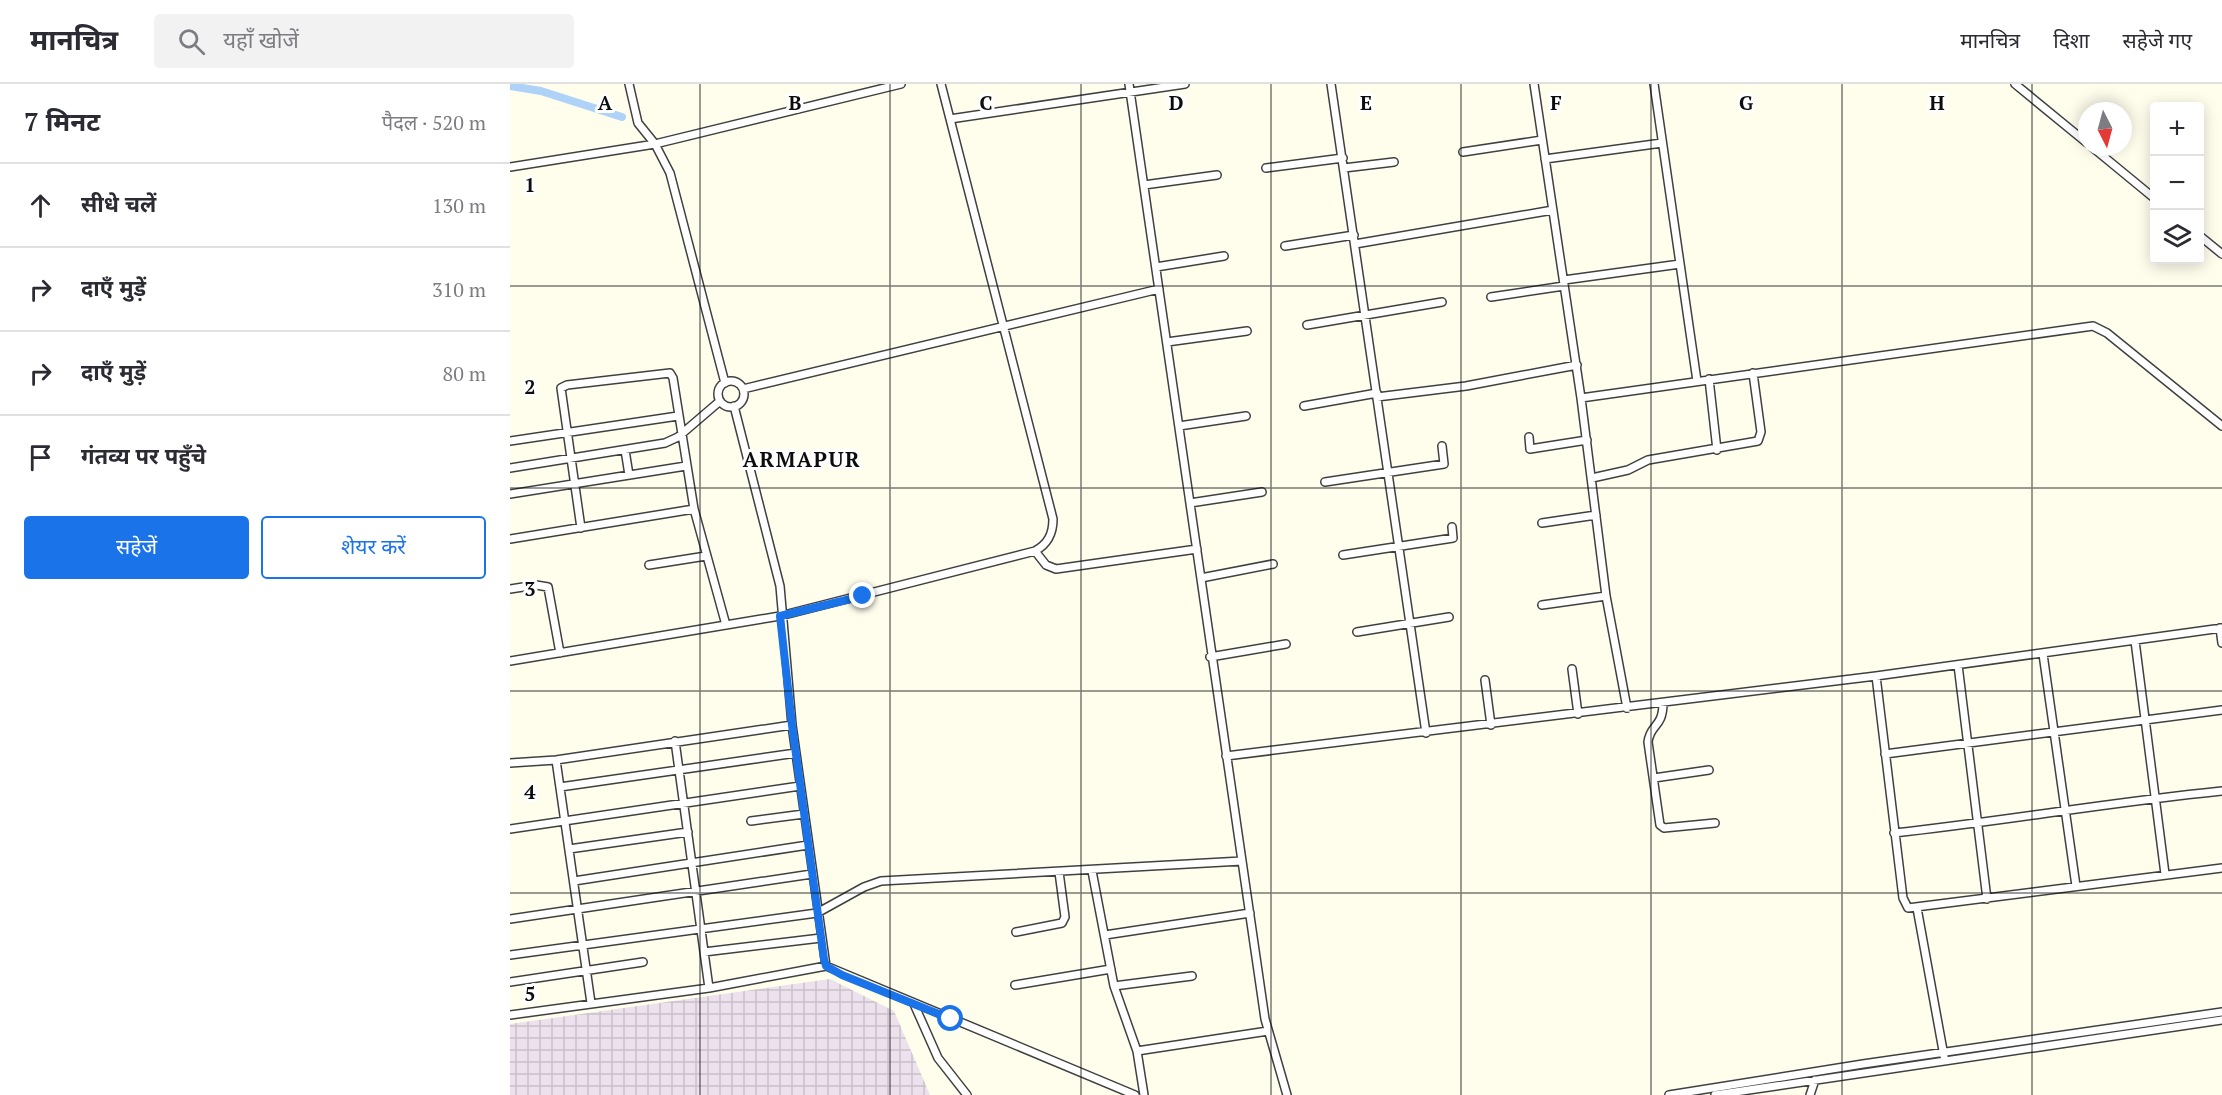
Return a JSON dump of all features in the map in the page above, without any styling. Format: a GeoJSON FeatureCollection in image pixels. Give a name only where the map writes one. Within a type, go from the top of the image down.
{"type":"FeatureCollection","features":[{"type":"Feature","properties":{"kind":"street"},"geometry":{"type":"LineString","coordinates":[[628,84],[638,123],[655,144],[670,173],[725,382],[718,393],[720,401],[726,406],[734,406],[742,401],[743,389]]}},
{"type":"Feature","properties":{"kind":"street"},"geometry":{"type":"LineString","coordinates":[[510,167],[655,144],[901,84]]}},
{"type":"Feature","properties":{"kind":"street"},"geometry":{"type":"LineString","coordinates":[[510,661],[780,616],[1035,551],[1046,544],[1052,533],[1053,519],[941,84]]}},
{"type":"Feature","properties":{"kind":"street"},"geometry":{"type":"LineString","coordinates":[[950,119],[1129,88],[1185,84]]}},
{"type":"Feature","properties":{"kind":"street"},"geometry":{"type":"LineString","coordinates":[[1331,84],[1426,733]]}},
{"type":"Feature","properties":{"kind":"street"},"geometry":{"type":"LineString","coordinates":[[1534,84],[1587,440],[1606,596],[1627,708]]}},
{"type":"Feature","properties":{"kind":"street"},"geometry":{"type":"LineString","coordinates":[[1654,84],[1697,381]]}},
{"type":"Feature","properties":{"kind":"street"},"geometry":{"type":"LineString","coordinates":[[2015,84],[2078,136]]}},
{"type":"Feature","properties":{"kind":"street"},"geometry":{"type":"LineString","coordinates":[[1129,88],[1197,549],[1210,657],[1268,1031],[1287,1095]]}},
{"type":"Feature","properties":{"kind":"street"},"geometry":{"type":"LineString","coordinates":[[1463,152],[1542,140]]}},
{"type":"Feature","properties":{"kind":"street"},"geometry":{"type":"LineString","coordinates":[[1545,159],[1662,143]]}},
{"type":"Feature","properties":{"kind":"street"},"geometry":{"type":"LineString","coordinates":[[2103,156],[2150,195]]}},
{"type":"Feature","properties":{"kind":"street"},"geometry":{"type":"LineString","coordinates":[[1266,168],[1343,158]]}},
{"type":"Feature","properties":{"kind":"street"},"geometry":{"type":"LineString","coordinates":[[1344,168],[1394,162]]}},
{"type":"Feature","properties":{"kind":"street"},"geometry":{"type":"LineString","coordinates":[[1144,185],[1216,175]]}},
{"type":"Feature","properties":{"kind":"street"},"geometry":{"type":"LineString","coordinates":[[1355,244],[1553,210]]}},
{"type":"Feature","properties":{"kind":"street"},"geometry":{"type":"LineString","coordinates":[[1285,246],[1354,235]]}},
{"type":"Feature","properties":{"kind":"street"},"geometry":{"type":"LineString","coordinates":[[2204,240],[2222,254]]}},
{"type":"Feature","properties":{"kind":"street"},"geometry":{"type":"LineString","coordinates":[[1156,267],[1224,256]]}},
{"type":"Feature","properties":{"kind":"street"},"geometry":{"type":"LineString","coordinates":[[1491,297],[1680,264]]}},
{"type":"Feature","properties":{"kind":"street"},"geometry":{"type":"LineString","coordinates":[[743,389],[1159,289]]}},
{"type":"Feature","properties":{"kind":"street"},"geometry":{"type":"LineString","coordinates":[[1307,325],[1365,313],[1442,302]]}},
{"type":"Feature","properties":{"kind":"street"},"geometry":{"type":"LineString","coordinates":[[1581,398],[2093,326],[2107,333],[2222,426]]}},
{"type":"Feature","properties":{"kind":"street"},"geometry":{"type":"LineString","coordinates":[[1167,342],[1247,331]]}},
{"type":"Feature","properties":{"kind":"street"},"geometry":{"type":"LineString","coordinates":[[1304,405],[1466,386],[1576,365]]}},
{"type":"Feature","properties":{"kind":"street"},"geometry":{"type":"LineString","coordinates":[[581,528],[561,388],[567,385],[666,372],[673,378],[694,509],[726,625]]}},
{"type":"Feature","properties":{"kind":"street"},"geometry":{"type":"LineString","coordinates":[[1592,478],[1628,470],[1648,460],[1755,443],[1761,437],[1753,373]]}},
{"type":"Feature","properties":{"kind":"street"},"geometry":{"type":"LineString","coordinates":[[1709,379],[1717,450]]}},
{"type":"Feature","properties":{"kind":"street"},"geometry":{"type":"LineString","coordinates":[[725,382],[733,381],[743,389]]}},
{"type":"Feature","properties":{"kind":"street"},"geometry":{"type":"LineString","coordinates":[[510,468],[665,444],[681,435],[720,401]]}},
{"type":"Feature","properties":{"kind":"street"},"geometry":{"type":"LineString","coordinates":[[734,406],[780,586],[780,616],[792,725],[826,966]]}},
{"type":"Feature","properties":{"kind":"street"},"geometry":{"type":"LineString","coordinates":[[510,441],[678,416]]}},
{"type":"Feature","properties":{"kind":"street"},"geometry":{"type":"LineString","coordinates":[[1179,426],[1246,416]]}},
{"type":"Feature","properties":{"kind":"street"},"geometry":{"type":"LineString","coordinates":[[1528,437],[1530,448],[1587,440]]}},
{"type":"Feature","properties":{"kind":"street"},"geometry":{"type":"LineString","coordinates":[[1325,482],[1444,464],[1442,446]]}},
{"type":"Feature","properties":{"kind":"street"},"geometry":{"type":"LineString","coordinates":[[625,450],[629,475]]}},
{"type":"Feature","properties":{"kind":"street"},"geometry":{"type":"LineString","coordinates":[[510,494],[686,466]]}},
{"type":"Feature","properties":{"kind":"street"},"geometry":{"type":"LineString","coordinates":[[1190,503],[1262,492]]}},
{"type":"Feature","properties":{"kind":"street"},"geometry":{"type":"LineString","coordinates":[[510,539],[694,509]]}},
{"type":"Feature","properties":{"kind":"street"},"geometry":{"type":"LineString","coordinates":[[1542,523],[1596,515]]}},
{"type":"Feature","properties":{"kind":"street"},"geometry":{"type":"LineString","coordinates":[[1343,555],[1454,538],[1452,527]]}},
{"type":"Feature","properties":{"kind":"street"},"geometry":{"type":"LineString","coordinates":[[1035,551],[1046,565],[1056,569],[1197,549]]}},
{"type":"Feature","properties":{"kind":"street"},"geometry":{"type":"LineString","coordinates":[[649,565],[706,556]]}},
{"type":"Feature","properties":{"kind":"street"},"geometry":{"type":"LineString","coordinates":[[1201,578],[1273,564]]}},
{"type":"Feature","properties":{"kind":"street"},"geometry":{"type":"LineString","coordinates":[[510,589],[536,585],[548,587],[560,653]]}},
{"type":"Feature","properties":{"kind":"street"},"geometry":{"type":"LineString","coordinates":[[1542,605],[1606,596]]}},
{"type":"Feature","properties":{"kind":"street"},"geometry":{"type":"LineString","coordinates":[[1357,632],[1449,617]]}},
{"type":"Feature","properties":{"kind":"street"},"geometry":{"type":"LineString","coordinates":[[1226,756],[1876,676],[2221,628],[2222,643]]}},
{"type":"Feature","properties":{"kind":"street"},"geometry":{"type":"LineString","coordinates":[[2135,641],[2165,874]]}},
{"type":"Feature","properties":{"kind":"street"},"geometry":{"type":"LineString","coordinates":[[1210,657],[1286,644]]}},
{"type":"Feature","properties":{"kind":"street"},"geometry":{"type":"LineString","coordinates":[[2043,654],[2067,809],[2076,886]]}},
{"type":"Feature","properties":{"kind":"street"},"geometry":{"type":"LineString","coordinates":[[1958,665],[1987,899]]}},
{"type":"Feature","properties":{"kind":"street"},"geometry":{"type":"LineString","coordinates":[[1572,669],[1578,714]]}},
{"type":"Feature","properties":{"kind":"street"},"geometry":{"type":"LineString","coordinates":[[1876,676],[1894,833],[1904,904],[1908,908],[2222,868]]}},
{"type":"Feature","properties":{"kind":"street"},"geometry":{"type":"LineString","coordinates":[[1485,680],[1491,725]]}},
{"type":"Feature","properties":{"kind":"street"},"geometry":{"type":"LineString","coordinates":[[1663,703],[1662,720],[1648,737],[1662,827],[1715,823]]}},
{"type":"Feature","properties":{"kind":"street"},"geometry":{"type":"LineString","coordinates":[[1886,754],[2222,710]]}},
{"type":"Feature","properties":{"kind":"street"},"geometry":{"type":"LineString","coordinates":[[510,763],[556,760],[792,725]]}},
{"type":"Feature","properties":{"kind":"street"},"geometry":{"type":"LineString","coordinates":[[675,741],[709,988]]}},
{"type":"Feature","properties":{"kind":"street"},"geometry":{"type":"LineString","coordinates":[[560,787],[796,753]]}},
{"type":"Feature","properties":{"kind":"street"},"geometry":{"type":"LineString","coordinates":[[556,760],[591,1003]]}},
{"type":"Feature","properties":{"kind":"street"},"geometry":{"type":"LineString","coordinates":[[1654,778],[1709,770]]}},
{"type":"Feature","properties":{"kind":"street"},"geometry":{"type":"LineString","coordinates":[[510,829],[800,786]]}},
{"type":"Feature","properties":{"kind":"street"},"geometry":{"type":"LineString","coordinates":[[1894,833],[1978,824],[2067,809],[2222,791]]}},
{"type":"Feature","properties":{"kind":"street"},"geometry":{"type":"LineString","coordinates":[[751,821],[804,814]]}},
{"type":"Feature","properties":{"kind":"street"},"geometry":{"type":"LineString","coordinates":[[569,849],[688,832]]}},
{"type":"Feature","properties":{"kind":"street"},"geometry":{"type":"LineString","coordinates":[[574,881],[808,845]]}},
{"type":"Feature","properties":{"kind":"street"},"geometry":{"type":"LineString","coordinates":[[510,955],[817,913],[864,886],[881,881],[1242,861]]}},
{"type":"Feature","properties":{"kind":"street"},"geometry":{"type":"LineString","coordinates":[[1092,871],[1114,986],[1137,1051],[1144,1095]]}},
{"type":"Feature","properties":{"kind":"street"},"geometry":{"type":"LineString","coordinates":[[1016,932],[1062,923],[1065,917],[1059,872]]}},
{"type":"Feature","properties":{"kind":"street"},"geometry":{"type":"LineString","coordinates":[[510,919],[812,874]]}},
{"type":"Feature","properties":{"kind":"street"},"geometry":{"type":"LineString","coordinates":[[1917,908],[1945,1061]]}},
{"type":"Feature","properties":{"kind":"street"},"geometry":{"type":"LineString","coordinates":[[1105,935],[1250,913]]}},
{"type":"Feature","properties":{"kind":"street"},"geometry":{"type":"LineString","coordinates":[[704,952],[821,938]]}},
{"type":"Feature","properties":{"kind":"street"},"geometry":{"type":"LineString","coordinates":[[510,982],[643,962]]}},
{"type":"Feature","properties":{"kind":"street"},"geometry":{"type":"LineString","coordinates":[[510,1015],[709,988],[826,966],[1135,1095]]}},
{"type":"Feature","properties":{"kind":"street"},"geometry":{"type":"LineString","coordinates":[[1015,985],[1111,969]]}},
{"type":"Feature","properties":{"kind":"street"},"geometry":{"type":"LineString","coordinates":[[1114,986],[1192,976]]}},
{"type":"Feature","properties":{"kind":"street"},"geometry":{"type":"LineString","coordinates":[[914,1004],[938,1058],[966,1095]]}},
{"type":"Feature","properties":{"kind":"street"},"geometry":{"type":"LineString","coordinates":[[1669,1095],[1943,1052],[2222,1012]]}},
{"type":"Feature","properties":{"kind":"street"},"geometry":{"type":"LineString","coordinates":[[1715,1095],[2222,1020]]}},
{"type":"Feature","properties":{"kind":"street"},"geometry":{"type":"LineString","coordinates":[[1137,1051],[1268,1031]]}},
{"type":"Feature","properties":{"kind":"street"},"geometry":{"type":"LineString","coordinates":[[1810,1095],[1815,1080]]}},
{"type":"Feature","properties":{"kind":"shaded area"},"geometry":{"type":"Polygon","coordinates":[[[830,979],[894,1011],[930,1095],[510,1095],[510,1024],[830,979]]]}},
{"type":"Feature","properties":{"kind":"waterway"},"geometry":{"type":"LineString","coordinates":[[510,86],[541,91],[622,117]]}},
{"type":"Feature","properties":{"kind":"district","name":"ARMAPUR"},"geometry":{"type":"Point","coordinates":[802,459]}},
{"type":"Feature","properties":{"kind":"route"},"geometry":{"type":"LineString","coordinates":[[863,596],[780,616],[792,725],[824,959],[826,966],[842,975],[951,1019]]}}]}
